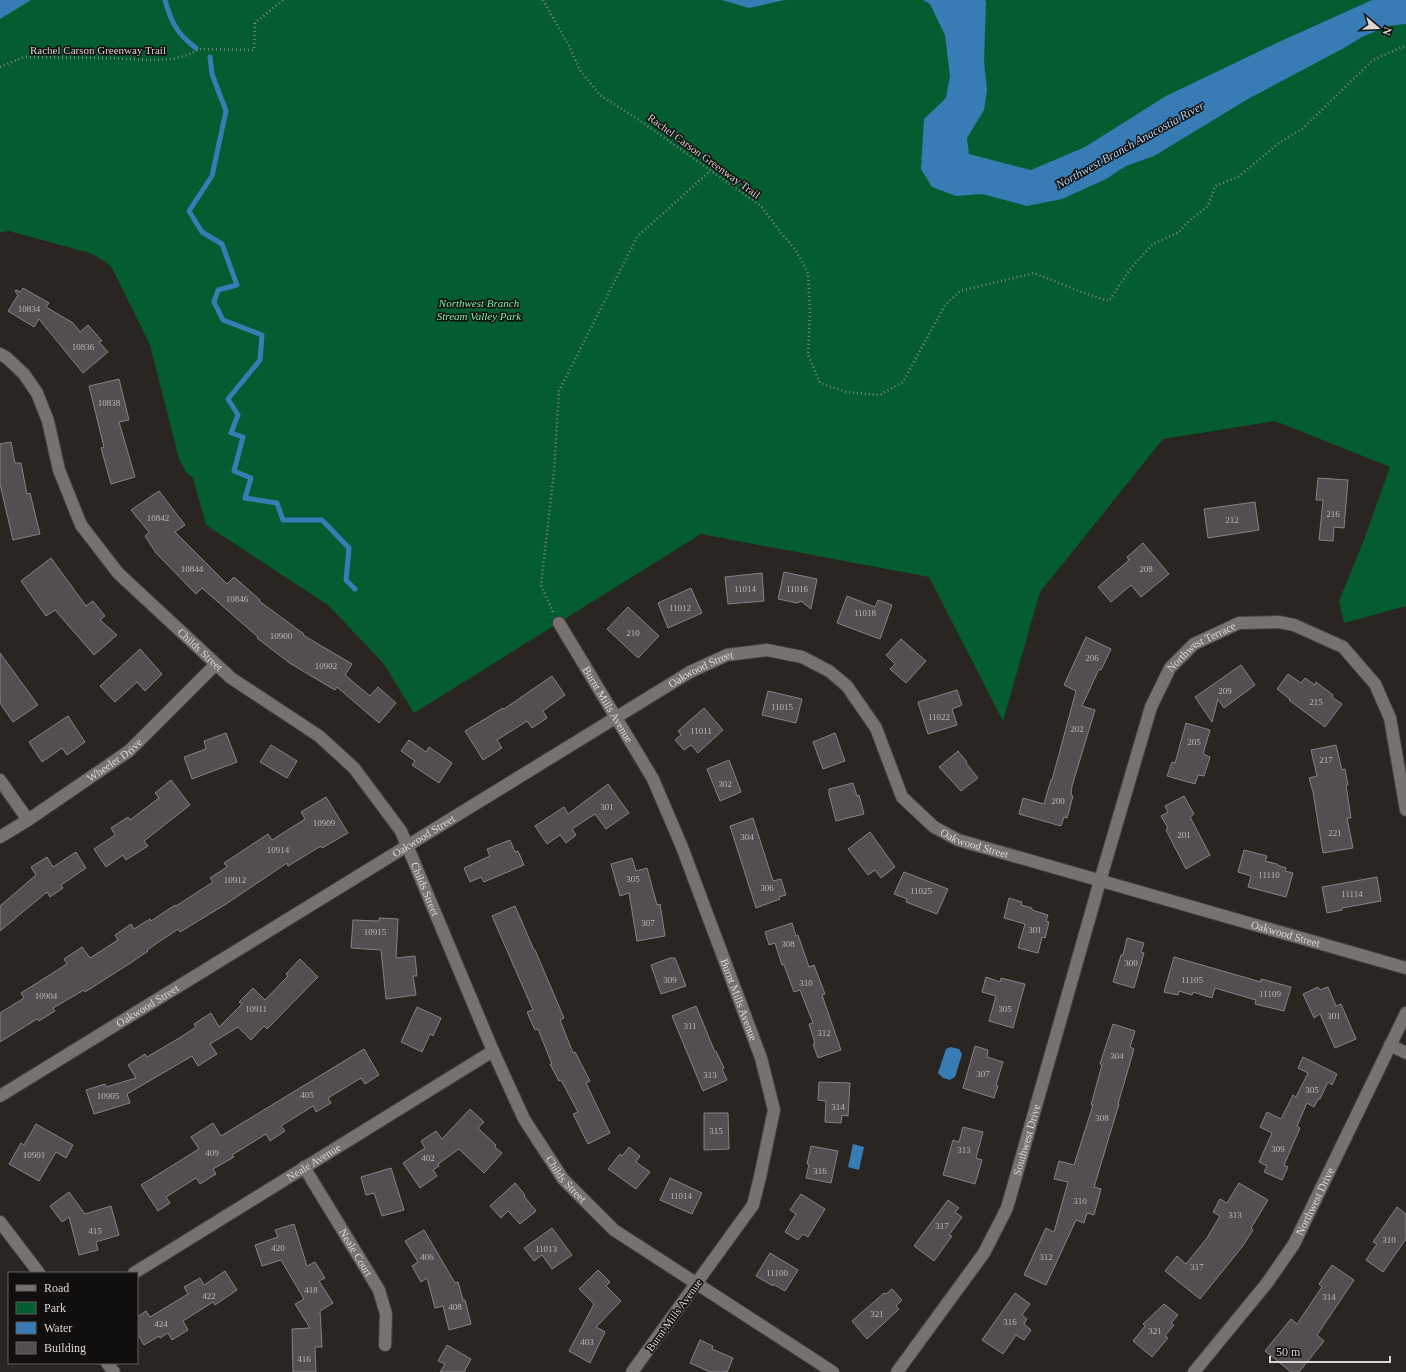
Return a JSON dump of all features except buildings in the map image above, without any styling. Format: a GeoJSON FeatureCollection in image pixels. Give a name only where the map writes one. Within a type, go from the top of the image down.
{"type":"FeatureCollection","features":[{"type":"Feature","properties":{"kind":"street","name":"Childs Street"},"geometry":{"type":"LineString","coordinates":[[0,354],[7,358],[24,374],[37,393],[48,421],[59,470],[81,525],[118,573],[230,678],[319,736],[354,768],[401,831],[493,1051],[524,1119],[563,1180],[614,1230],[833,1372]]}},
{"type":"Feature","properties":{"kind":"street","name":"Northwest Terrace"},"geometry":{"type":"LineString","coordinates":[[1100,881],[1151,707],[1170,668],[1194,644],[1239,623],[1279,622],[1294,625],[1343,647],[1376,684],[1390,718],[1406,810]]}},
{"type":"Feature","properties":{"kind":"street","name":"Burnt Mills Avenue"},"geometry":{"type":"LineString","coordinates":[[559,623],[653,778],[682,847],[761,1058],[774,1110],[753,1205],[632,1372]]}},
{"type":"Feature","properties":{"kind":"street","name":"Oakwood Street"},"geometry":{"type":"LineString","coordinates":[[0,1096],[690,672],[727,654],[767,650],[802,657],[829,671],[847,686],[876,728],[902,797],[934,827],[958,840],[1406,968]]}},
{"type":"Feature","properties":{"kind":"street","name":"Wheeler Drive"},"geometry":{"type":"LineString","coordinates":[[0,837],[28,820],[129,751],[215,665]]}},
{"type":"Feature","properties":{"kind":"street"},"geometry":{"type":"LineString","coordinates":[[0,780],[28,820]]}},
{"type":"Feature","properties":{"kind":"street","name":"Southwest Drive"},"geometry":{"type":"LineString","coordinates":[[897,1372],[984,1254],[1007,1208],[1100,881]]}},
{"type":"Feature","properties":{"kind":"street","name":"Northwest Drive"},"geometry":{"type":"LineString","coordinates":[[1194,1372],[1268,1282],[1294,1244],[1406,1012]]}},
{"type":"Feature","properties":{"kind":"street"},"geometry":{"type":"LineString","coordinates":[[1390,1045],[1406,1053]]}},
{"type":"Feature","properties":{"kind":"street","name":"Neale Avenue"},"geometry":{"type":"LineString","coordinates":[[136,1272],[493,1051]]}},
{"type":"Feature","properties":{"kind":"street","name":"Neale Court"},"geometry":{"type":"LineString","coordinates":[[304,1167],[379,1290],[386,1314],[385,1345]]}},
{"type":"Feature","properties":{"kind":"street"},"geometry":{"type":"LineString","coordinates":[[0,1222],[38,1272]]}},
{"type":"Feature","properties":{"kind":"street"},"geometry":{"type":"LineString","coordinates":[[108,1364],[114,1372]]}},
{"type":"Feature","properties":{"kind":"path","name":"Rachel Carson Greenway Trail"},"geometry":{"type":"LineString","coordinates":[[0,67],[24,58],[109,58],[149,60],[173,59],[200,49],[254,50],[255,23],[283,0]]}},
{"type":"Feature","properties":{"kind":"path","name":"Rachel Carson Greenway Trail"},"geometry":{"type":"LineString","coordinates":[[543,0],[569,46],[580,70],[600,95],[636,118],[761,206],[795,249],[808,273],[810,311],[808,355],[820,383],[846,392],[880,395],[903,382],[945,305],[960,291],[1034,273],[1084,293],[1109,301],[1131,268],[1153,244],[1179,232],[1190,220],[1208,206],[1215,186],[1238,177],[1279,143],[1302,129],[1373,60],[1406,46]]}},
{"type":"Feature","properties":{"kind":"path"},"geometry":{"type":"LineString","coordinates":[[559,623],[541,585],[554,472],[559,391],[637,237],[710,171]]}},
{"type":"Feature","properties":{"kind":"green space","name":"Northwest Branch Stream Valley Park"},"geometry":{"type":"Polygon","coordinates":[[[0,0],[1406,0],[1406,606],[1344,623],[1339,601],[1364,540],[1390,467],[1275,421],[1163,439],[1040,592],[1003,721],[929,577],[701,534],[414,713],[384,664],[328,605],[206,525],[193,478],[186,472],[179,459],[150,345],[112,268],[106,262],[90,253],[9,231],[0,232],[0,0]]]}},
{"type":"Feature","properties":{"kind":"water"},"geometry":{"type":"Polygon","coordinates":[[[0,0],[31,0],[0,19],[0,0]]]}},
{"type":"Feature","properties":{"kind":"water"},"geometry":{"type":"Polygon","coordinates":[[[722,0],[785,0],[749,8],[722,0]]]}},
{"type":"Feature","properties":{"kind":"water","name":"Northwest Branch Anacostia River"},"geometry":{"type":"Polygon","coordinates":[[[923,0],[985,0],[984,62],[987,90],[984,110],[967,138],[969,154],[1031,170],[1085,147],[1166,96],[1281,41],[1372,0],[1406,0],[1406,24],[1388,26],[1362,37],[1248,99],[1154,156],[1126,166],[1106,179],[1062,199],[1027,206],[982,194],[956,196],[932,187],[921,169],[924,119],[946,98],[950,76],[945,35],[930,4],[923,0]]]}},
{"type":"Feature","properties":{"kind":"water"},"geometry":{"type":"Polygon","coordinates":[[[951,1047],[959,1049],[962,1054],[955,1077],[950,1080],[943,1078],[938,1073],[946,1049],[951,1047]]]}},
{"type":"Feature","properties":{"kind":"water"},"geometry":{"type":"Polygon","coordinates":[[[853,1144],[864,1147],[859,1170],[848,1167],[853,1144]]]}},
{"type":"Feature","properties":{"kind":"waterway"},"geometry":{"type":"LineString","coordinates":[[165,0],[172,21],[179,32],[196,48]]}},
{"type":"Feature","properties":{"kind":"waterway"},"geometry":{"type":"LineString","coordinates":[[210,57],[212,74],[226,111],[212,176],[189,211],[202,232],[222,244],[237,285],[218,290],[214,302],[223,320],[262,335],[260,360],[228,399],[238,415],[231,433],[243,437],[234,471],[251,478],[245,498],[277,503],[283,520],[322,520],[349,548],[346,580],[355,589]]}}]}
